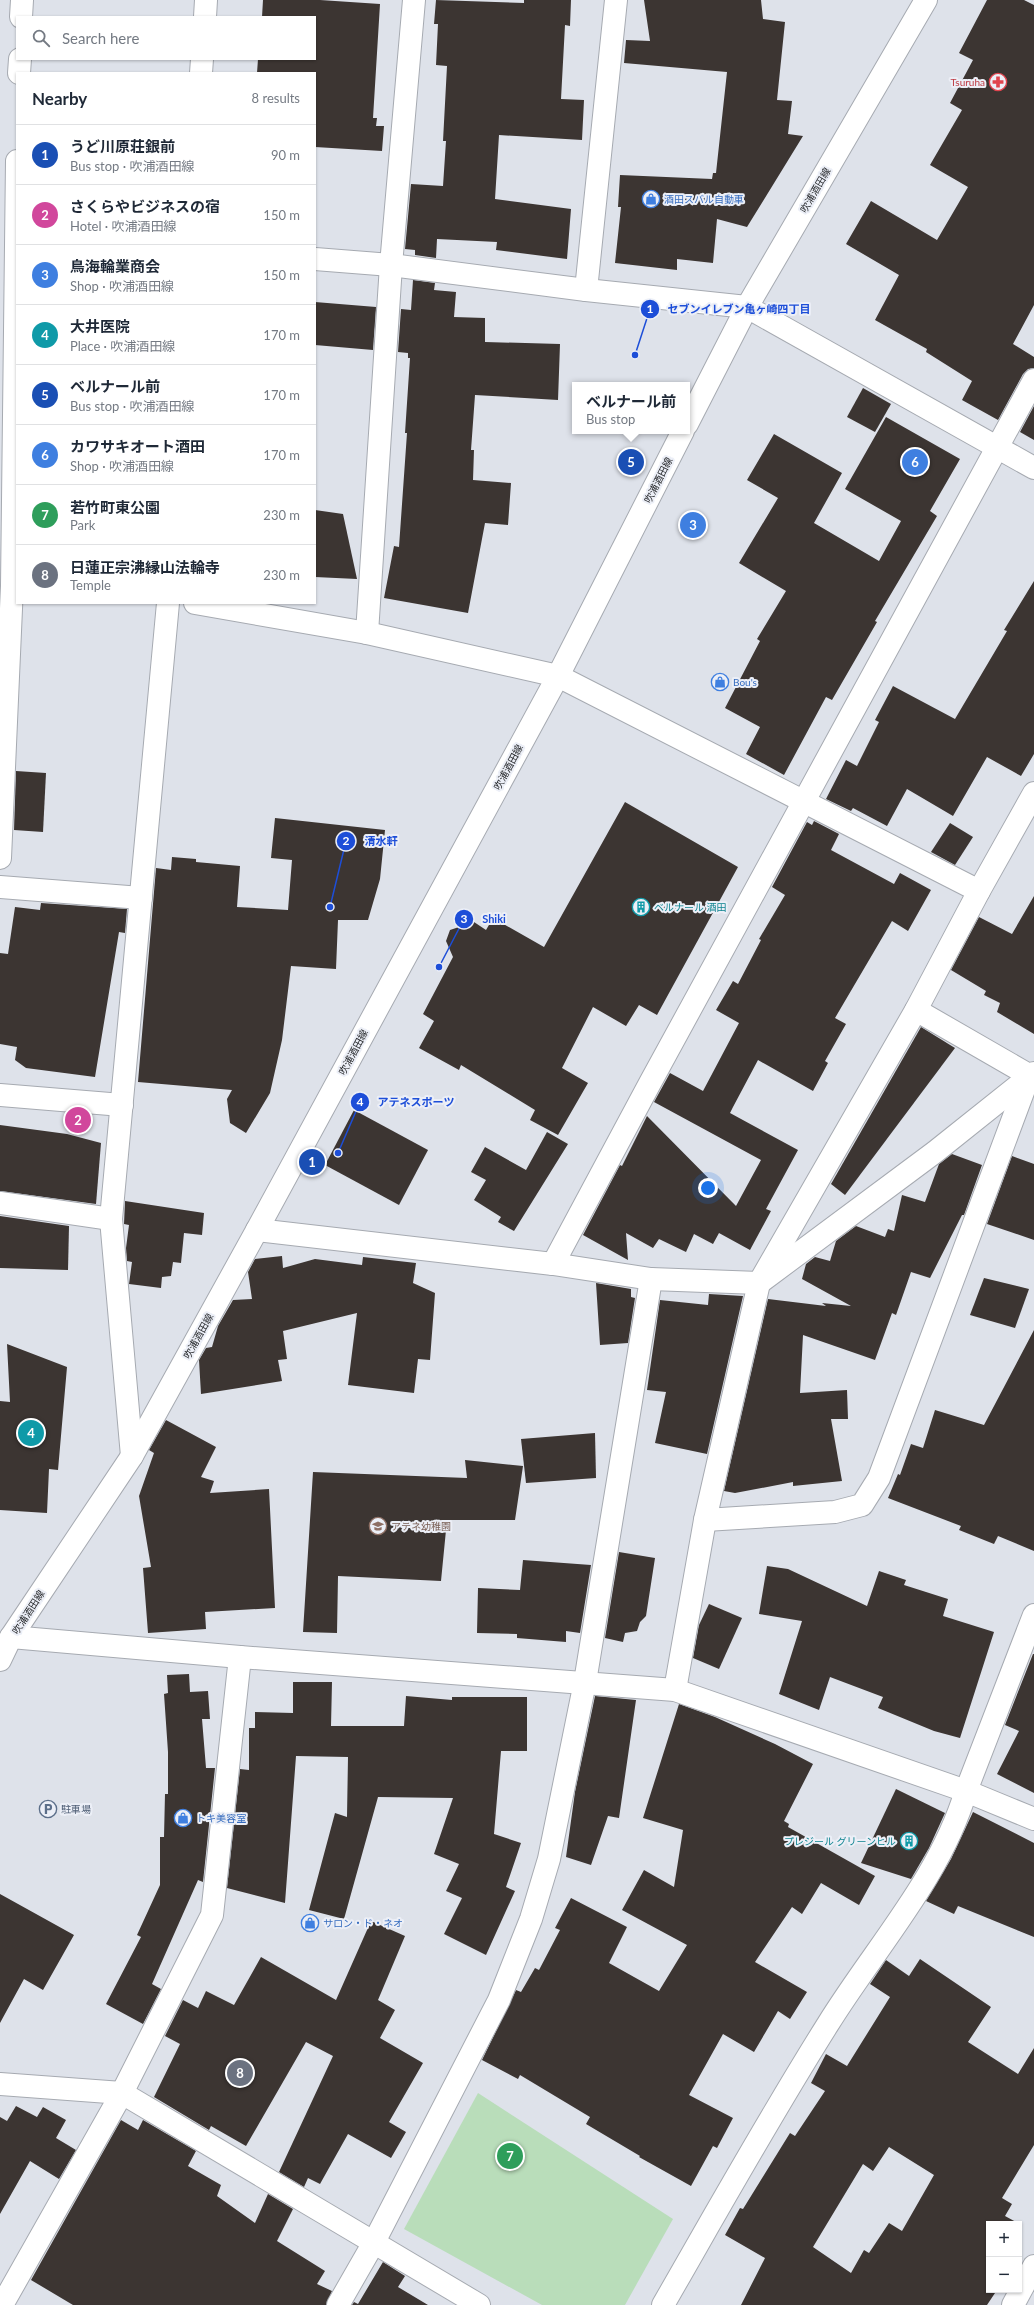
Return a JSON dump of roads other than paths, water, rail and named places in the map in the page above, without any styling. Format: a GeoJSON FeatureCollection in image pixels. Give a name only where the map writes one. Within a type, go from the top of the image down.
{"type":"FeatureCollection","features":[{"type":"Feature","properties":{"kind":"street"},"geometry":{"type":"LineString","coordinates":[[21,16],[22,0]]}},
{"type":"Feature","properties":{"kind":"street"},"geometry":{"type":"LineString","coordinates":[[205,16],[206,0]]}},
{"type":"Feature","properties":{"kind":"street"},"geometry":{"type":"LineString","coordinates":[[367,633],[391,265],[414,0]]}},
{"type":"Feature","properties":{"kind":"street"},"geometry":{"type":"LineString","coordinates":[[586,290],[616,0]]}},
{"type":"Feature","properties":{"kind":"street","name":"吹浦酒田線"},"geometry":{"type":"LineString","coordinates":[[690,418],[747,307],[926,0]]}},
{"type":"Feature","properties":{"kind":"street"},"geometry":{"type":"LineString","coordinates":[[20,60],[20,72]]}},
{"type":"Feature","properties":{"kind":"street"},"geometry":{"type":"LineString","coordinates":[[201,72],[202,60]]}},
{"type":"Feature","properties":{"kind":"street"},"geometry":{"type":"LineString","coordinates":[[0,858],[14,586],[16,237]]}},
{"type":"Feature","properties":{"kind":"street"},"geometry":{"type":"LineString","coordinates":[[316,259],[391,265],[586,290],[747,307],[1034,468]]}},
{"type":"Feature","properties":{"kind":"street"},"geometry":{"type":"LineString","coordinates":[[553,1264],[1034,380]]}},
{"type":"Feature","properties":{"kind":"street","name":"吹浦酒田線"},"geometry":{"type":"LineString","coordinates":[[0,1660],[6,1637],[132,1456],[257,1230],[558,676],[682,434]]}},
{"type":"Feature","properties":{"kind":"street"},"geometry":{"type":"LineString","coordinates":[[132,1456],[111,1219],[168,604]]}},
{"type":"Feature","properties":{"kind":"street"},"geometry":{"type":"LineString","coordinates":[[201,604],[367,633],[558,676],[979,891]]}},
{"type":"Feature","properties":{"kind":"street"},"geometry":{"type":"LineString","coordinates":[[675,1690],[705,1520],[759,1283],[916,1010],[979,891],[1034,793]]}},
{"type":"Feature","properties":{"kind":"street"},"geometry":{"type":"LineString","coordinates":[[0,887],[141,898]]}},
{"type":"Feature","properties":{"kind":"street"},"geometry":{"type":"LineString","coordinates":[[916,1010],[1032,1076]]}},
{"type":"Feature","properties":{"kind":"street"},"geometry":{"type":"LineString","coordinates":[[257,1230],[553,1264],[651,1278],[759,1283],[935,1152],[1032,1076]]}},
{"type":"Feature","properties":{"kind":"street"},"geometry":{"type":"LineString","coordinates":[[705,1520],[835,1512],[862,1505],[879,1478],[1032,1076]]}},
{"type":"Feature","properties":{"kind":"street"},"geometry":{"type":"LineString","coordinates":[[0,1095],[122,1105]]}},
{"type":"Feature","properties":{"kind":"street"},"geometry":{"type":"LineString","coordinates":[[0,1203],[111,1219]]}},
{"type":"Feature","properties":{"kind":"street"},"geometry":{"type":"LineString","coordinates":[[338,2305],[374,2244],[499,2000],[531,1919],[549,1859],[585,1682],[651,1278]]}},
{"type":"Feature","properties":{"kind":"street"},"geometry":{"type":"LineString","coordinates":[[663,2305],[828,2023],[922,1883],[958,1819],[966,1791],[1034,1615]]}},
{"type":"Feature","properties":{"kind":"street"},"geometry":{"type":"LineString","coordinates":[[6,1637],[240,1657],[675,1690],[966,1791],[1034,1819]]}},
{"type":"Feature","properties":{"kind":"street"},"geometry":{"type":"LineString","coordinates":[[2,2305],[122,2093],[212,1915],[240,1657]]}},
{"type":"Feature","properties":{"kind":"street"},"geometry":{"type":"LineString","coordinates":[[0,2084],[122,2093],[479,2305]]}},
{"type":"Feature","properties":{"kind":"street"},"geometry":{"type":"LineString","coordinates":[[1013,2305],[1034,2266]]}},
{"type":"Feature","properties":{"kind":"place","name":"Tsuruha"},"geometry":{"type":"Point","coordinates":[998,82]}},
{"type":"Feature","properties":{"kind":"place","name":"酒田スバル自動車"},"geometry":{"type":"Point","coordinates":[651,199]}},
{"type":"Feature","properties":{"kind":"place","name":"セブンイレブン亀ヶ崎四丁目"},"geometry":{"type":"Point","coordinates":[635,355]}},
{"type":"Feature","properties":{"kind":"place","name":"ベルナール前"},"geometry":{"type":"Point","coordinates":[631,462]}},
{"type":"Feature","properties":{"kind":"place","name":"カワサキオート酒田"},"geometry":{"type":"Point","coordinates":[915,462]}},
{"type":"Feature","properties":{"kind":"place","name":"鳥海輪業商会"},"geometry":{"type":"Point","coordinates":[693,525]}},
{"type":"Feature","properties":{"kind":"place","name":"Bou's"},"geometry":{"type":"Point","coordinates":[720,682]}},
{"type":"Feature","properties":{"kind":"place","name":"清水軒"},"geometry":{"type":"Point","coordinates":[330,907]}},
{"type":"Feature","properties":{"kind":"place","name":"ベルナール 酒田"},"geometry":{"type":"Point","coordinates":[641,907]}},
{"type":"Feature","properties":{"kind":"place","name":"Shiki"},"geometry":{"type":"Point","coordinates":[439,967]}},
{"type":"Feature","properties":{"kind":"place","name":"さくらやビジネスの宿"},"geometry":{"type":"Point","coordinates":[78,1120]}},
{"type":"Feature","properties":{"kind":"place","name":"アテネスポーツ"},"geometry":{"type":"Point","coordinates":[338,1153]}},
{"type":"Feature","properties":{"kind":"place","name":"うど川原荘銀前"},"geometry":{"type":"Point","coordinates":[312,1162]}},
{"type":"Feature","properties":{"kind":"place","name":"大井医院"},"geometry":{"type":"Point","coordinates":[31,1433]}},
{"type":"Feature","properties":{"kind":"place","name":"アテネ幼稚園"},"geometry":{"type":"Point","coordinates":[378,1526]}},
{"type":"Feature","properties":{"kind":"place","name":"駐車場"},"geometry":{"type":"Point","coordinates":[48,1809]}},
{"type":"Feature","properties":{"kind":"place","name":"トキ美容室"},"geometry":{"type":"Point","coordinates":[183,1818]}},
{"type":"Feature","properties":{"kind":"place","name":"プレジール グリーンヒル"},"geometry":{"type":"Point","coordinates":[909,1841]}},
{"type":"Feature","properties":{"kind":"place","name":"サロン・ド・ネオ"},"geometry":{"type":"Point","coordinates":[310,1923]}},
{"type":"Feature","properties":{"kind":"place","name":"日蓮正宗沸縁山法輪寺"},"geometry":{"type":"Point","coordinates":[240,2073]}},
{"type":"Feature","properties":{"kind":"place","name":"若竹町東公園"},"geometry":{"type":"Point","coordinates":[510,2156]}}]}
